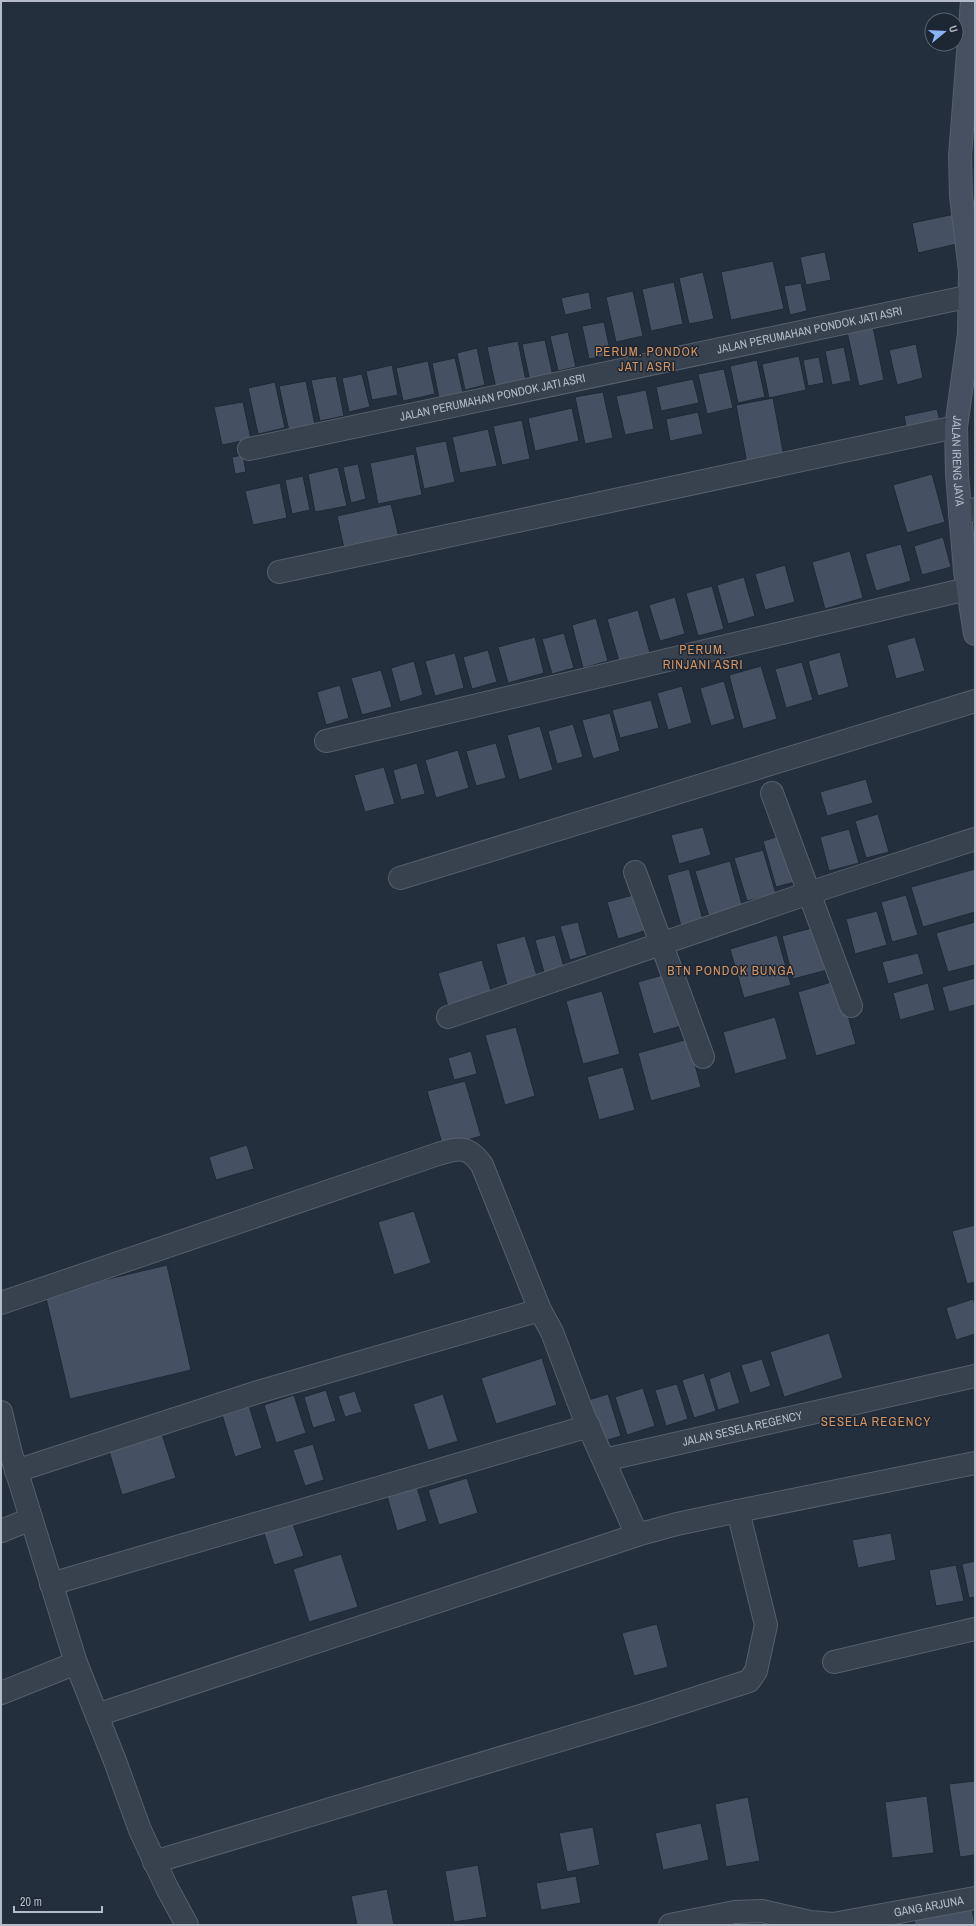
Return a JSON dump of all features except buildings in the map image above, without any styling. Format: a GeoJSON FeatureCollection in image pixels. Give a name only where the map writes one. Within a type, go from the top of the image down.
{"type":"FeatureCollection","features":[{"type":"Feature","properties":{"kind":"street","name":"JALAN IRENG JAYA"},"geometry":{"type":"LineString","coordinates":[[972,1],[960,156],[970,222],[971,296],[969,371],[956,427],[967,512],[967,589],[975,634]]}},
{"type":"Feature","properties":{"kind":"street","name":"JALAN PERUMAHAN PONDOK JATI ASRI"},"geometry":{"type":"LineString","coordinates":[[249,449],[971,296]]}},
{"type":"Feature","properties":{"kind":"street"},"geometry":{"type":"LineString","coordinates":[[279,572],[956,427]]}},
{"type":"Feature","properties":{"kind":"street"},"geometry":{"type":"LineString","coordinates":[[326,741],[967,589]]}},
{"type":"Feature","properties":{"kind":"street"},"geometry":{"type":"LineString","coordinates":[[400,878],[975,701]]}},
{"type":"Feature","properties":{"kind":"street"},"geometry":{"type":"LineString","coordinates":[[772,793],[851,1006]]}},
{"type":"Feature","properties":{"kind":"street"},"geometry":{"type":"LineString","coordinates":[[448,1017],[809,893],[975,839]]}},
{"type":"Feature","properties":{"kind":"street"},"geometry":{"type":"LineString","coordinates":[[635,872],[703,1056]]}},
{"type":"Feature","properties":{"kind":"street"},"geometry":{"type":"LineString","coordinates":[[1,1303],[408,1164],[460,1148],[474,1153],[482,1166],[540,1310],[552,1332],[589,1426],[638,1535]]}},
{"type":"Feature","properties":{"kind":"street"},"geometry":{"type":"LineString","coordinates":[[16,1471],[258,1392],[540,1310]]}},
{"type":"Feature","properties":{"kind":"street","name":"JALAN SESELA REGENCY"},"geometry":{"type":"LineString","coordinates":[[604,1460],[975,1376]]}},
{"type":"Feature","properties":{"kind":"street"},"geometry":{"type":"LineString","coordinates":[[1,1412],[16,1471],[76,1663],[140,1830],[154,1862],[187,1925]]}},
{"type":"Feature","properties":{"kind":"street"},"geometry":{"type":"LineString","coordinates":[[51,1584],[589,1426]]}},
{"type":"Feature","properties":{"kind":"street"},"geometry":{"type":"LineString","coordinates":[[97,1715],[638,1535],[738,1511],[912,1474],[975,1463]]}},
{"type":"Feature","properties":{"kind":"street"},"geometry":{"type":"LineString","coordinates":[[154,1862],[647,1714],[749,1681],[756,1671],[766,1625],[738,1511]]}},
{"type":"Feature","properties":{"kind":"street"},"geometry":{"type":"LineString","coordinates":[[1,1531],[31,1519]]}},
{"type":"Feature","properties":{"kind":"street"},"geometry":{"type":"LineString","coordinates":[[834,1662],[975,1628]]}},
{"type":"Feature","properties":{"kind":"street"},"geometry":{"type":"LineString","coordinates":[[1,1693],[76,1663]]}},
{"type":"Feature","properties":{"kind":"street","name":"GANG ARJUNA"},"geometry":{"type":"LineString","coordinates":[[670,1925],[735,1912],[762,1910],[810,1922],[833,1924],[975,1898]]}},
{"type":"Feature","properties":{"kind":"district","name":"PERUM. PONDOK JATI ASRI"},"geometry":{"type":"Point","coordinates":[647,358]}},
{"type":"Feature","properties":{"kind":"district","name":"PERUM. RINJANI ASRI"},"geometry":{"type":"Point","coordinates":[703,656]}},
{"type":"Feature","properties":{"kind":"district","name":"BTN PONDOK BUNGA"},"geometry":{"type":"Point","coordinates":[731,970]}},
{"type":"Feature","properties":{"kind":"district","name":"SESELA REGENCY"},"geometry":{"type":"Point","coordinates":[876,1421]}}]}
